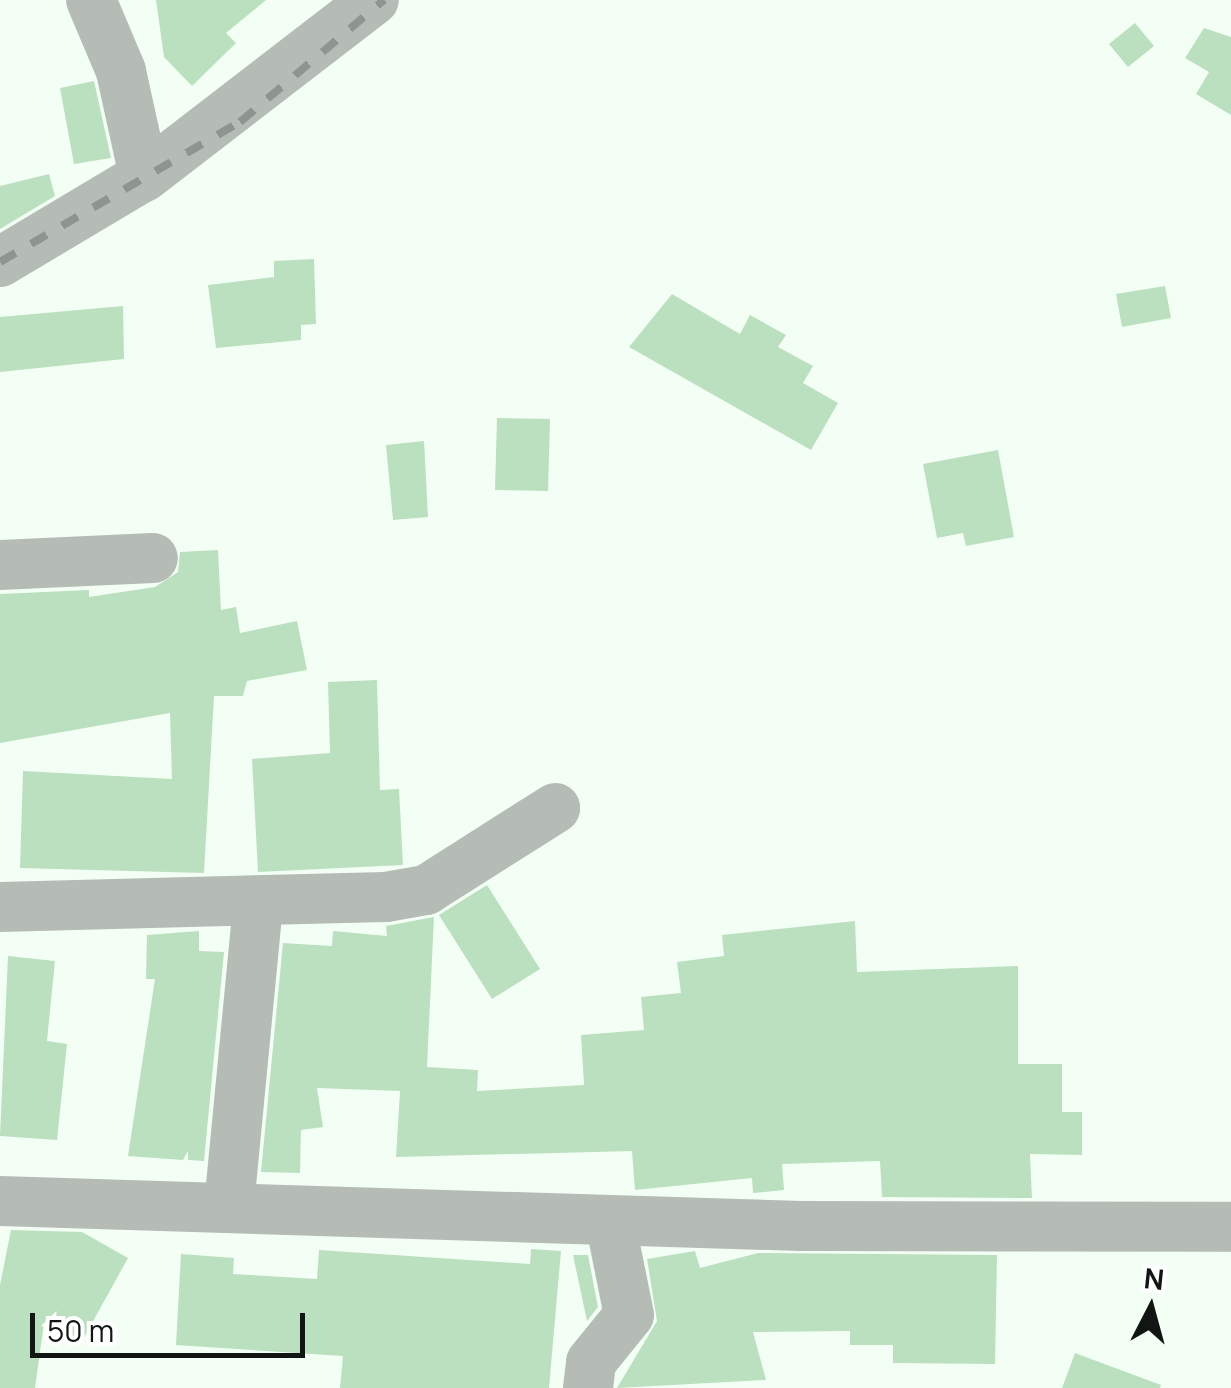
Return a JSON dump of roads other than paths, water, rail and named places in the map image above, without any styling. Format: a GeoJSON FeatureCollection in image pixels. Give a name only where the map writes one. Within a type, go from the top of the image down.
{"type":"FeatureCollection","features":[{"type":"Feature","properties":{"kind":"street"},"geometry":{"type":"LineString","coordinates":[[91,0],[121,72],[144,177]]}},
{"type":"Feature","properties":{"kind":"street"},"geometry":{"type":"LineString","coordinates":[[0,262],[144,177],[348,9]]}},
{"type":"Feature","properties":{"kind":"street"},"geometry":{"type":"LineString","coordinates":[[0,566],[153,558]]}},
{"type":"Feature","properties":{"kind":"street"},"geometry":{"type":"LineString","coordinates":[[0,908],[258,902],[426,890],[555,808]]}},
{"type":"Feature","properties":{"kind":"street"},"geometry":{"type":"LineString","coordinates":[[230,1206],[258,902]]}},
{"type":"Feature","properties":{"kind":"street"},"geometry":{"type":"LineString","coordinates":[[0,1200],[610,1221],[1231,1227]]}},
{"type":"Feature","properties":{"kind":"street"},"geometry":{"type":"LineString","coordinates":[[588,1388],[598,1350],[619,1338],[629,1316],[610,1221]]}},
{"type":"Feature","properties":{"kind":"railway"},"geometry":{"type":"LineString","coordinates":[[0,262],[240,122],[384,0]]}}]}
